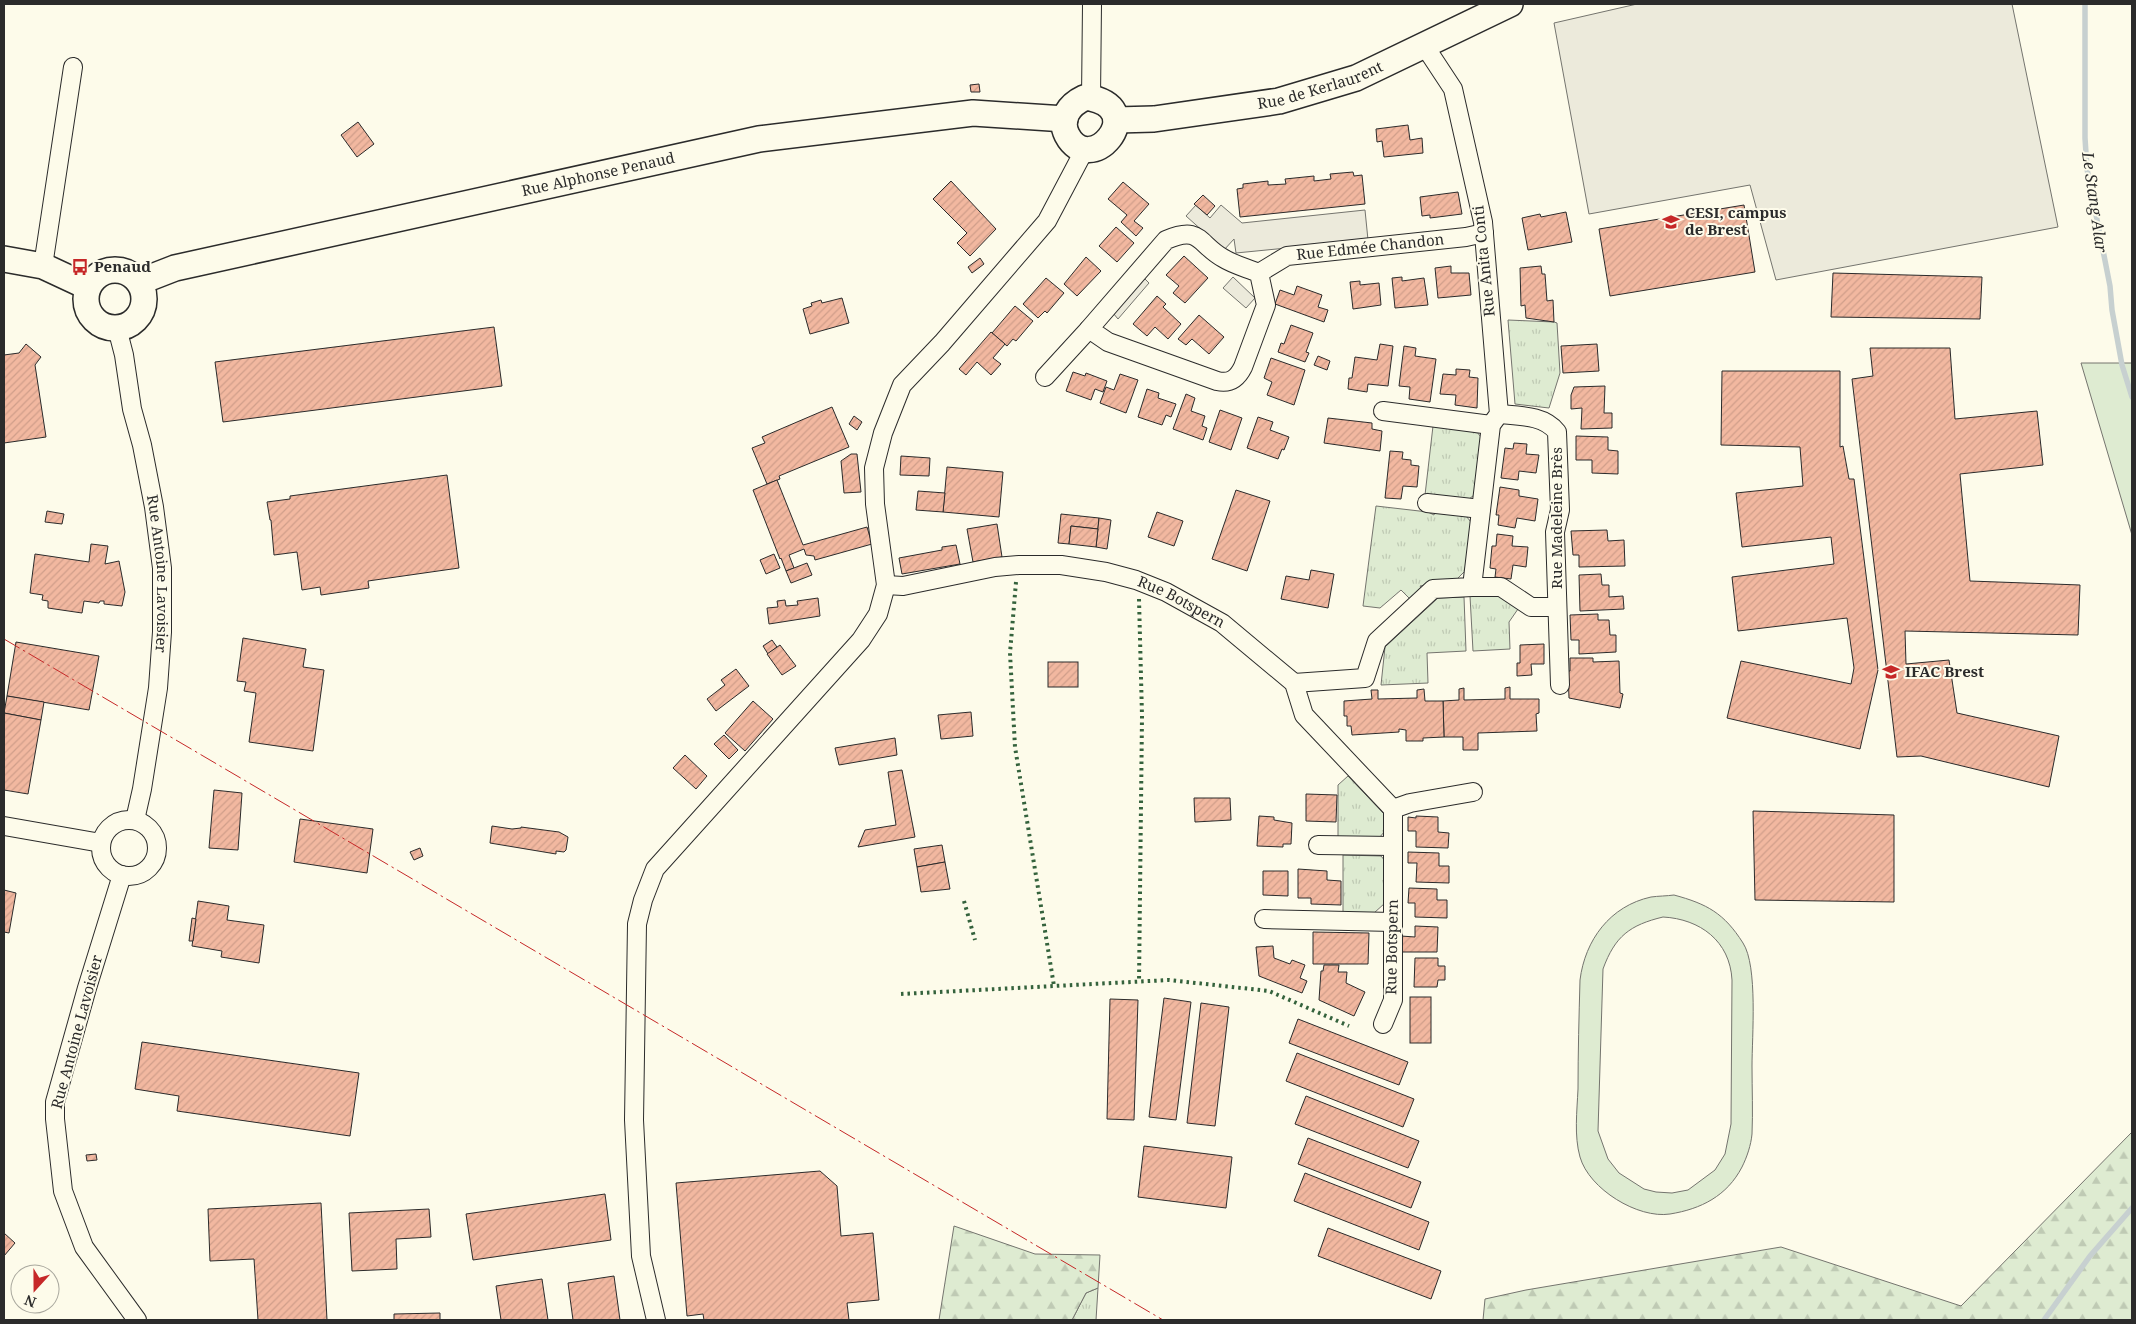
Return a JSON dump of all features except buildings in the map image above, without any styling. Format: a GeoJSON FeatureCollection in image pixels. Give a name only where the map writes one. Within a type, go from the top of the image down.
{"type":"FeatureCollection","features":[{"type":"Feature","properties":{"kind":"street"},"geometry":{"type":"LineString","coordinates":[[1087,98],[1092,4]]}},
{"type":"Feature","properties":{"kind":"street","name":"Rue de Kerlaurent"},"geometry":{"type":"LineString","coordinates":[[1116,120],[1154,119],[1279,101],[1356,78],[1510,4]]}},
{"type":"Feature","properties":{"kind":"street","name":"Rue Anita Conti"},"geometry":{"type":"LineString","coordinates":[[1424,45],[1453,89],[1484,233],[1495,420],[1481,509],[1472,587]]}},
{"type":"Feature","properties":{"kind":"street"},"geometry":{"type":"LineString","coordinates":[[43,266],[73,67]]}},
{"type":"Feature","properties":{"kind":"street"},"geometry":{"type":"LineString","coordinates":[[1087,98],[1107,104],[1113,111],[1116,120],[1116,128],[1108,142],[1093,149],[1085,149],[1071,141],[1067,134],[1065,118],[1071,106],[1087,98]]}},
{"type":"Feature","properties":{"kind":"street","name":"Rue Alphonse Penaud"},"geometry":{"type":"LineString","coordinates":[[139,282],[175,268],[759,139],[973,113],[1065,118]]}},
{"type":"Feature","properties":{"kind":"street"},"geometry":{"type":"LineString","coordinates":[[656,1320],[641,1256],[634,1120],[637,924],[643,900],[655,870],[861,640],[878,614],[886,585],[875,504],[874,468],[882,434],[902,385],[942,343],[1047,221],[1085,149]]}},
{"type":"Feature","properties":{"kind":"street","name":"Rue Edmée Chandon"},"geometry":{"type":"LineString","coordinates":[[1259,273],[1287,256],[1466,237],[1484,233]]}},
{"type":"Feature","properties":{"kind":"street"},"geometry":{"type":"LineString","coordinates":[[1045,377],[1166,240],[1181,234],[1198,237],[1222,258],[1259,273],[1266,305],[1243,367],[1239,376],[1233,381],[1217,382],[1108,342],[1089,329]]}},
{"type":"Feature","properties":{"kind":"street"},"geometry":{"type":"LineString","coordinates":[[4,259],[43,266],[88,287]]}},
{"type":"Feature","properties":{"kind":"street"},"geometry":{"type":"LineString","coordinates":[[119,270],[129,273],[139,282],[143,291],[143,306],[139,315],[127,326],[108,328],[98,323],[89,314],[85,297],[88,287],[98,275],[107,271],[119,270]]}},
{"type":"Feature","properties":{"kind":"street","name":"Rue Antoine Lavoisier"},"geometry":{"type":"LineString","coordinates":[[117,328],[124,355],[132,409],[142,445],[154,506],[162,568],[162,632],[158,688],[142,789],[135,820]]}},
{"type":"Feature","properties":{"kind":"street"},"geometry":{"type":"LineString","coordinates":[[1383,411],[1495,420]]}},
{"type":"Feature","properties":{"kind":"street","name":"Rue Madeleine Brès"},"geometry":{"type":"LineString","coordinates":[[1495,420],[1544,421],[1557,432],[1560,510],[1555,532],[1560,685]]}},
{"type":"Feature","properties":{"kind":"street"},"geometry":{"type":"LineString","coordinates":[[1427,503],[1481,509]]}},
{"type":"Feature","properties":{"kind":"street","name":"Rue Botspern"},"geometry":{"type":"LineString","coordinates":[[886,585],[903,586],[995,567],[1020,565],[1061,565],[1106,572],[1136,580],[1195,606],[1222,623],[1294,683]]}},
{"type":"Feature","properties":{"kind":"street"},"geometry":{"type":"LineString","coordinates":[[1472,587],[1433,589],[1377,641],[1365,678],[1294,683],[1304,714],[1393,808],[1410,803],[1473,792]]}},
{"type":"Feature","properties":{"kind":"street","name":"Rue Madeleine Brès"},"geometry":{"type":"LineString","coordinates":[[1472,587],[1501,587],[1531,607],[1557,607]]}},
{"type":"Feature","properties":{"kind":"street","name":"Rue Botspern"},"geometry":{"type":"LineString","coordinates":[[1383,1024],[1393,1000],[1393,808]]}},
{"type":"Feature","properties":{"kind":"street"},"geometry":{"type":"LineString","coordinates":[[126,819],[135,820],[143,823],[156,836],[157,854],[148,870],[131,876],[122,876],[108,867],[103,860],[101,844],[109,827],[126,819]]}},
{"type":"Feature","properties":{"kind":"street"},"geometry":{"type":"LineString","coordinates":[[4,826],[101,844]]}},
{"type":"Feature","properties":{"kind":"street"},"geometry":{"type":"LineString","coordinates":[[1318,845],[1393,846]]}},
{"type":"Feature","properties":{"kind":"street","name":"Rue Antoine Lavoisier"},"geometry":{"type":"LineString","coordinates":[[122,876],[87,988],[55,1102],[55,1119],[64,1192],[84,1247],[137,1320]]}},
{"type":"Feature","properties":{"kind":"street"},"geometry":{"type":"LineString","coordinates":[[1264,919],[1393,922]]}},
{"type":"Feature","properties":{"kind":"green space"},"geometry":{"type":"Polygon","coordinates":[[[1508,320],[1557,323],[1560,373],[1549,408],[1515,404],[1508,320]]]}},
{"type":"Feature","properties":{"kind":"green space"},"geometry":{"type":"Polygon","coordinates":[[[2081,363],[2132,363],[2132,535],[2081,363]]]}},
{"type":"Feature","properties":{"kind":"green space"},"geometry":{"type":"Polygon","coordinates":[[[1433,426],[1476,431],[1481,437],[1474,495],[1468,500],[1425,495],[1433,426]]]}},
{"type":"Feature","properties":{"kind":"green space"},"geometry":{"type":"Polygon","coordinates":[[[1376,506],[1428,512],[1434,515],[1435,512],[1466,516],[1471,522],[1465,571],[1456,580],[1420,586],[1422,589],[1411,600],[1401,590],[1380,608],[1363,606],[1376,506]]]}},
{"type":"Feature","properties":{"kind":"green space"},"geometry":{"type":"Polygon","coordinates":[[[1500,595],[1518,609],[1509,622],[1510,649],[1473,651],[1470,596],[1500,595]]]}},
{"type":"Feature","properties":{"kind":"green space"},"geometry":{"type":"Polygon","coordinates":[[[1464,597],[1466,651],[1427,653],[1428,683],[1381,685],[1385,647],[1438,598],[1464,597]]]}},
{"type":"Feature","properties":{"kind":"green space"},"geometry":{"type":"Polygon","coordinates":[[[1348,776],[1385,815],[1385,831],[1379,838],[1338,837],[1338,785],[1348,776]]]}},
{"type":"Feature","properties":{"kind":"green space"},"geometry":{"type":"Polygon","coordinates":[[[1343,855],[1381,856],[1386,862],[1385,903],[1374,913],[1343,913],[1343,855]]]}},
{"type":"Feature","properties":{"kind":"green space"},"geometry":{"type":"Polygon","coordinates":[[[1674,895],[1705,906],[1722,917],[1736,933],[1748,954],[1751,968],[1753,1002],[1752,1134],[1742,1167],[1729,1186],[1721,1193],[1712,1200],[1692,1209],[1670,1214],[1657,1214],[1630,1207],[1616,1199],[1593,1180],[1585,1169],[1580,1157],[1576,1123],[1580,980],[1587,951],[1602,927],[1612,917],[1623,908],[1636,902],[1651,897],[1674,895]],[[1663,917],[1633,928],[1613,948],[1603,969],[1598,1131],[1608,1159],[1619,1173],[1644,1189],[1672,1193],[1688,1190],[1715,1170],[1725,1154],[1731,1124],[1732,980],[1730,966],[1726,954],[1711,935],[1689,922],[1663,917]]]}},
{"type":"Feature","properties":{"kind":"green space"},"geometry":{"type":"Polygon","coordinates":[[[2132,1132],[2132,1320],[1483,1320],[1485,1299],[1526,1290],[1781,1247],[1961,1306],[2132,1132]]]}},
{"type":"Feature","properties":{"kind":"green space"},"geometry":{"type":"Polygon","coordinates":[[[954,1226],[1035,1254],[1100,1255],[1098,1288],[1086,1293],[1072,1320],[939,1320],[954,1226]]]}},
{"type":"Feature","properties":{"kind":"green space"},"geometry":{"type":"Polygon","coordinates":[[[1098,1288],[1096,1320],[1072,1320],[1086,1293],[1098,1288]]]}},
{"type":"Feature","properties":{"kind":"shaded area"},"geometry":{"type":"Polygon","coordinates":[[[1637,4],[2012,4],[2058,227],[1776,280],[1750,185],[1589,214],[1554,23],[1637,4]]]}},
{"type":"Feature","properties":{"kind":"shaded area"},"geometry":{"type":"Polygon","coordinates":[[[1196,205],[1210,218],[1221,205],[1242,223],[1365,210],[1368,240],[1236,253],[1234,239],[1224,250],[1186,216],[1196,205]]]}},
{"type":"Feature","properties":{"kind":"shaded area"},"geometry":{"type":"Polygon","coordinates":[[[1233,277],[1255,298],[1246,308],[1223,288],[1233,277]]]}},
{"type":"Feature","properties":{"kind":"shaded area"},"geometry":{"type":"Polygon","coordinates":[[[1144,278],[1149,283],[1118,319],[1113,313],[1144,278]]]}},
{"type":"Feature","properties":{"kind":"waterway","name":"Le Stang Alar"},"geometry":{"type":"LineString","coordinates":[[2085,4],[2085,138],[2087,169],[2110,286],[2112,310],[2122,365],[2132,397]]}},
{"type":"Feature","properties":{"kind":"waterway","name":"Le Stang Alar"},"geometry":{"type":"LineString","coordinates":[[2044,1320],[2090,1256],[2132,1208]]}},
{"type":"Feature","properties":{"kind":"hedge"},"geometry":{"type":"LineString","coordinates":[[1016,582],[1010,653],[1015,747],[1054,986]]}},
{"type":"Feature","properties":{"kind":"hedge"},"geometry":{"type":"LineString","coordinates":[[1139,599],[1142,716],[1139,982]]}},
{"type":"Feature","properties":{"kind":"hedge"},"geometry":{"type":"LineString","coordinates":[[964,901],[975,940]]}},
{"type":"Feature","properties":{"kind":"hedge"},"geometry":{"type":"LineString","coordinates":[[901,994],[1169,980],[1269,991],[1349,1026]]}},
{"type":"Feature","properties":{"kind":"power"},"geometry":{"type":"LineString","coordinates":[[4,639],[1163,1320]]}},
{"type":"Feature","properties":{"kind":"place","name":"CESI, campus de Brest"},"geometry":{"type":"Point","coordinates":[1671,222]}},
{"type":"Feature","properties":{"kind":"place","name":"Penaud"},"geometry":{"type":"Point","coordinates":[80,267]}},
{"type":"Feature","properties":{"kind":"place","name":"IFAC Brest"},"geometry":{"type":"Point","coordinates":[1891,672]}}]}
